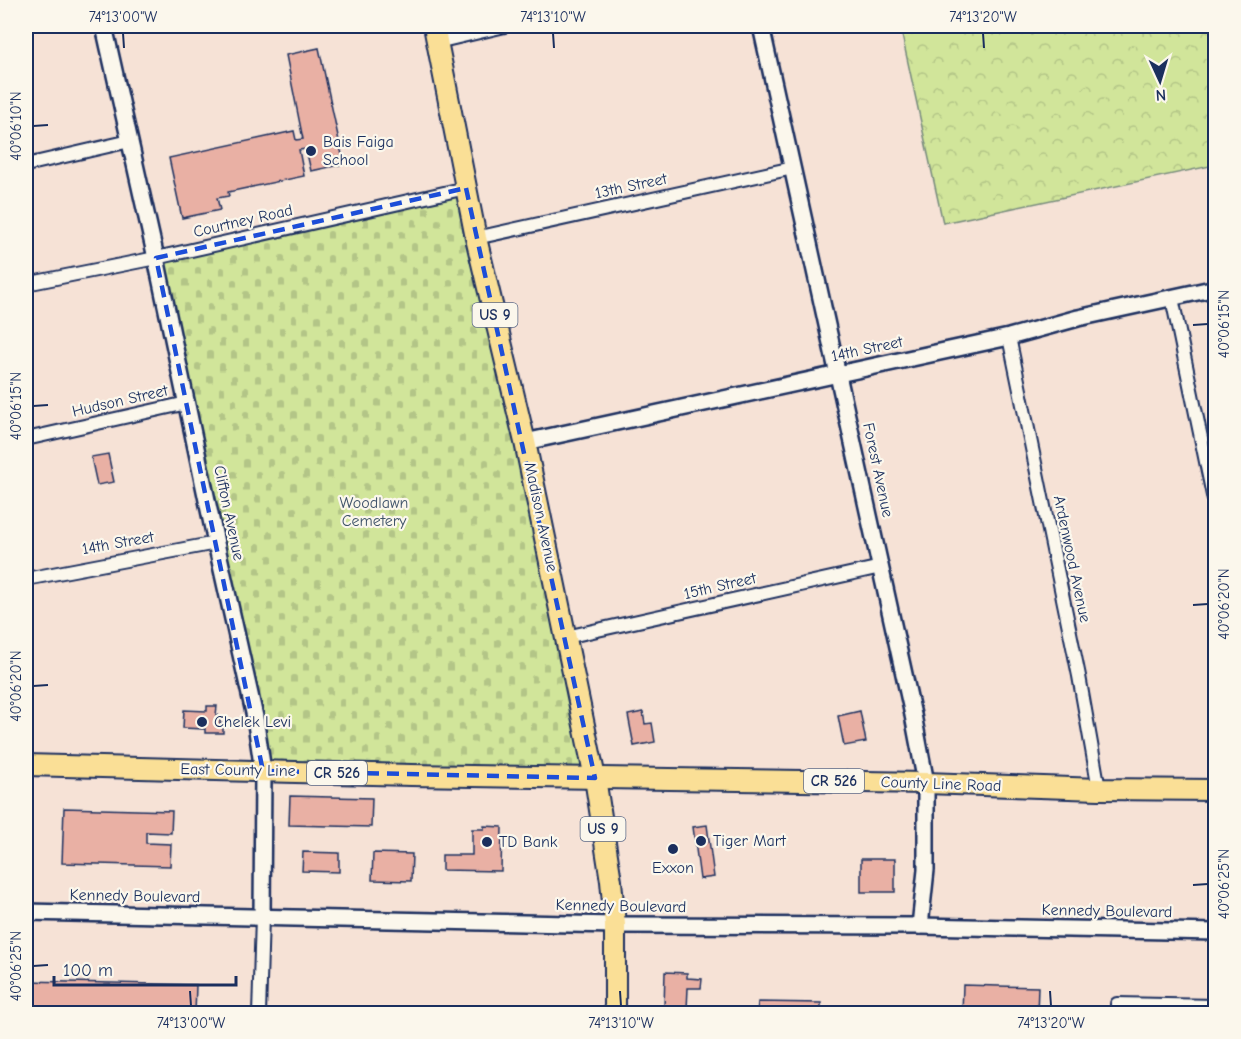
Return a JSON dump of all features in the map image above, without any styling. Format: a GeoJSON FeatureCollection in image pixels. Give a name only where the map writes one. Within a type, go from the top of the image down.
{"type":"FeatureCollection","features":[{"type":"Feature","properties":{"kind":"main road","name":"Madison Avenue"},"geometry":{"type":"LineString","coordinates":[[435,34],[476,238],[525,442],[595,778],[615,925],[615,1014]]}},
{"type":"Feature","properties":{"kind":"main road","name":"East County Line"},"geometry":{"type":"LineString","coordinates":[[26,765],[595,778]]}},
{"type":"Feature","properties":{"kind":"main road","name":"County Line Road"},"geometry":{"type":"LineString","coordinates":[[595,778],[1215,790]]}},
{"type":"Feature","properties":{"kind":"street","name":"Clifton Avenue"},"geometry":{"type":"LineString","coordinates":[[104,26],[255,717],[263,771],[260,1014]]}},
{"type":"Feature","properties":{"kind":"street"},"geometry":{"type":"LineString","coordinates":[[435,34],[505,26]]}},
{"type":"Feature","properties":{"kind":"street","name":"Forest Avenue"},"geometry":{"type":"LineString","coordinates":[[761,26],[839,373],[926,783],[926,870],[920,926]]}},
{"type":"Feature","properties":{"kind":"street"},"geometry":{"type":"LineString","coordinates":[[26,165],[130,141]]}},
{"type":"Feature","properties":{"kind":"street","name":"13th Street"},"geometry":{"type":"LineString","coordinates":[[476,238],[793,168]]}},
{"type":"Feature","properties":{"kind":"street","name":"Courtney Road"},"geometry":{"type":"LineString","coordinates":[[26,284],[156,258],[466,188]]}},
{"type":"Feature","properties":{"kind":"street","name":"14th Street"},"geometry":{"type":"LineString","coordinates":[[525,442],[1009,337],[1078,318],[1215,288]]}},
{"type":"Feature","properties":{"kind":"street"},"geometry":{"type":"LineString","coordinates":[[1172,298],[1215,510]]}},
{"type":"Feature","properties":{"kind":"street","name":"Ardenwood Avenue"},"geometry":{"type":"LineString","coordinates":[[1009,337],[1076,664],[1099,789]]}},
{"type":"Feature","properties":{"kind":"street","name":"Hudson Street"},"geometry":{"type":"LineString","coordinates":[[26,439],[187,403]]}},
{"type":"Feature","properties":{"kind":"street","name":"14th Street"},"geometry":{"type":"LineString","coordinates":[[26,579],[216,543]]}},
{"type":"Feature","properties":{"kind":"street","name":"15th Street"},"geometry":{"type":"LineString","coordinates":[[566,637],[881,567]]}},
{"type":"Feature","properties":{"kind":"street","name":"Kennedy Boulevard"},"geometry":{"type":"LineString","coordinates":[[26,912],[615,925],[920,926],[1215,932]]}},
{"type":"Feature","properties":{"kind":"street"},"geometry":{"type":"LineString","coordinates":[[1117,1014],[1117,1004],[1215,1006]]}},
{"type":"Feature","properties":{"kind":"highlighted area"},"geometry":{"type":"Polygon","coordinates":[[[466,188],[595,778],[263,771],[156,258],[466,188]]]}},
{"type":"Feature","properties":{"kind":"green space"},"geometry":{"type":"Polygon","coordinates":[[[900,26],[1215,26],[1215,165],[943,223],[900,26]]]}},
{"type":"Feature","properties":{"kind":"green space","name":"Woodlawn Cemetery"},"geometry":{"type":"Polygon","coordinates":[[[466,188],[595,778],[263,771],[156,258],[466,188]]]}},
{"type":"Feature","properties":{"kind":"building"},"geometry":{"type":"Polygon","coordinates":[[[319,48],[344,164],[311,171],[306,149],[299,150],[304,176],[228,192],[229,196],[217,198],[220,210],[182,218],[169,158],[294,131],[296,140],[303,139],[286,55],[319,48]]]}},
{"type":"Feature","properties":{"kind":"building"},"geometry":{"type":"Polygon","coordinates":[[[108,454],[114,482],[97,485],[91,457],[108,454]]]}},
{"type":"Feature","properties":{"kind":"building","name":"Chelek Levi"},"geometry":{"type":"Polygon","coordinates":[[[207,706],[217,706],[216,715],[220,719],[220,724],[223,724],[223,733],[205,733],[205,729],[183,728],[184,710],[207,711],[207,706]]]}},
{"type":"Feature","properties":{"kind":"building"},"geometry":{"type":"Polygon","coordinates":[[[860,711],[866,742],[844,746],[838,716],[860,711]]]}},
{"type":"Feature","properties":{"kind":"building"},"geometry":{"type":"Polygon","coordinates":[[[643,712],[645,724],[652,723],[655,742],[634,746],[628,715],[643,712]]]}},
{"type":"Feature","properties":{"kind":"building"},"geometry":{"type":"Polygon","coordinates":[[[290,796],[372,798],[371,827],[289,825],[290,796]]]}},
{"type":"Feature","properties":{"kind":"building"},"geometry":{"type":"Polygon","coordinates":[[[64,808],[172,811],[171,833],[146,832],[146,843],[171,844],[170,866],[62,863],[64,808]]]}},
{"type":"Feature","properties":{"kind":"building"},"geometry":{"type":"Polygon","coordinates":[[[707,825],[714,877],[700,879],[693,827],[707,825]]]}},
{"type":"Feature","properties":{"kind":"building","name":"TD Bank"},"geometry":{"type":"Polygon","coordinates":[[[484,826],[502,827],[501,871],[442,870],[442,855],[472,855],[472,829],[484,829],[484,826]]]}},
{"type":"Feature","properties":{"kind":"building"},"geometry":{"type":"Polygon","coordinates":[[[303,852],[339,853],[339,872],[302,871],[303,852]]]}},
{"type":"Feature","properties":{"kind":"building"},"geometry":{"type":"Polygon","coordinates":[[[373,853],[412,854],[411,881],[372,880],[373,853]]]}},
{"type":"Feature","properties":{"kind":"building"},"geometry":{"type":"Polygon","coordinates":[[[861,859],[895,859],[895,892],[861,892],[861,859]]]}},
{"type":"Feature","properties":{"kind":"building"},"geometry":{"type":"Polygon","coordinates":[[[665,972],[687,973],[687,978],[702,979],[701,988],[688,988],[687,1009],[664,1008],[665,972]]]}},
{"type":"Feature","properties":{"kind":"building"},"geometry":{"type":"Polygon","coordinates":[[[26,981],[196,985],[195,1014],[26,1014],[26,981]]]}},
{"type":"Feature","properties":{"kind":"building"},"geometry":{"type":"Polygon","coordinates":[[[963,985],[1038,987],[1037,1014],[962,1014],[963,985]]]}},
{"type":"Feature","properties":{"kind":"building"},"geometry":{"type":"Polygon","coordinates":[[[758,1002],[821,1003],[821,1014],[757,1014],[758,1002]]]}},
{"type":"Feature","properties":{"kind":"building"},"geometry":{"type":"Polygon","coordinates":[[[904,1005],[904,1014],[837,1014],[838,1007],[904,1005]]]}},
{"type":"Feature","properties":{"kind":"place","name":"Bais Faiga School"},"geometry":{"type":"Point","coordinates":[311,151]}},
{"type":"Feature","properties":{"kind":"place","name":"Chelek Levi"},"geometry":{"type":"Point","coordinates":[202,722]}},
{"type":"Feature","properties":{"kind":"place","name":"Tiger Mart"},"geometry":{"type":"Point","coordinates":[701,841]}},
{"type":"Feature","properties":{"kind":"place","name":"TD Bank"},"geometry":{"type":"Point","coordinates":[487,842]}},
{"type":"Feature","properties":{"kind":"place","name":"Exxon"},"geometry":{"type":"Point","coordinates":[673,849]}}]}
